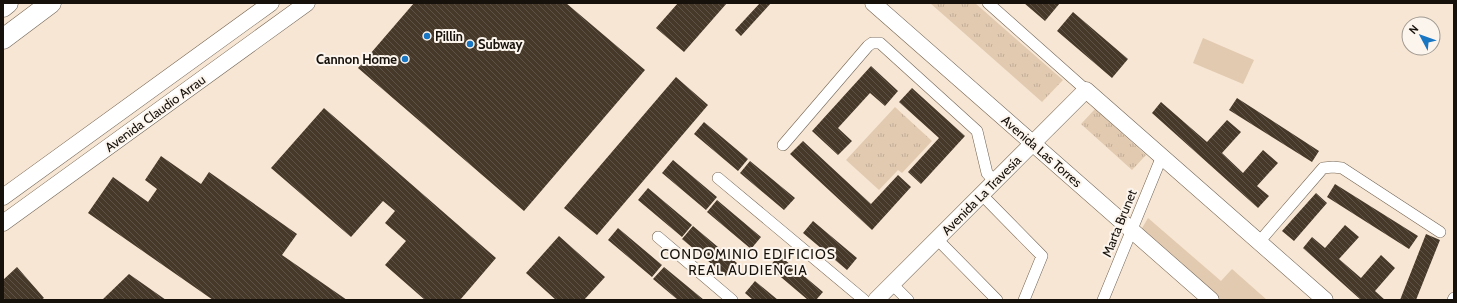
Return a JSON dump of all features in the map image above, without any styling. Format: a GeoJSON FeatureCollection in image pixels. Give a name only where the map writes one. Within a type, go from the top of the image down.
{"type":"FeatureCollection","features":[{"type":"Feature","properties":{"kind":"highway"},"geometry":{"type":"LineString","coordinates":[[3,7],[8,3]]}},
{"type":"Feature","properties":{"kind":"highway"},"geometry":{"type":"LineString","coordinates":[[3,39],[51,3]]}},
{"type":"Feature","properties":{"kind":"street","name":"Avenida Claudio Arrau"},"geometry":{"type":"LineString","coordinates":[[3,197],[270,3]]}},
{"type":"Feature","properties":{"kind":"street","name":"Avenida Claudio Arrau"},"geometry":{"type":"LineString","coordinates":[[3,223],[307,3]]}},
{"type":"Feature","properties":{"kind":"street","name":"Avenida Las Torres"},"geometry":{"type":"LineString","coordinates":[[873,3],[1211,300]]}},
{"type":"Feature","properties":{"kind":"street"},"geometry":{"type":"LineString","coordinates":[[988,3],[1325,300]]}},
{"type":"Feature","properties":{"kind":"street"},"geometry":{"type":"LineString","coordinates":[[783,145],[868,46],[872,43],[880,43],[978,132],[987,173],[995,182]]}},
{"type":"Feature","properties":{"kind":"street","name":"Avenida La Travesía"},"geometry":{"type":"LineString","coordinates":[[876,300],[1034,144],[1086,90]]}},
{"type":"Feature","properties":{"kind":"street","name":"Marta Brunet"},"geometry":{"type":"LineString","coordinates":[[1103,300],[1162,156]]}},
{"type":"Feature","properties":{"kind":"street"},"geometry":{"type":"LineString","coordinates":[[1259,242],[1323,168],[1333,167],[1342,168],[1440,232]]}},
{"type":"Feature","properties":{"kind":"street"},"geometry":{"type":"LineString","coordinates":[[718,178],[864,300]]}},
{"type":"Feature","properties":{"kind":"street"},"geometry":{"type":"LineString","coordinates":[[982,195],[1042,256],[1024,300]]}},
{"type":"Feature","properties":{"kind":"street"},"geometry":{"type":"LineString","coordinates":[[658,237],[732,300]]}},
{"type":"Feature","properties":{"kind":"street"},"geometry":{"type":"LineString","coordinates":[[937,239],[997,300]]}},
{"type":"Feature","properties":{"kind":"street"},"geometry":{"type":"LineString","coordinates":[[892,284],[908,300]]}},
{"type":"Feature","properties":{"kind":"green space"},"geometry":{"type":"Polygon","coordinates":[[[930,3],[975,3],[1063,80],[1042,102],[930,3]]]}},
{"type":"Feature","properties":{"kind":"green space"},"geometry":{"type":"Polygon","coordinates":[[[1203,38],[1254,60],[1243,84],[1193,63],[1203,38]]]}},
{"type":"Feature","properties":{"kind":"green space"},"geometry":{"type":"Polygon","coordinates":[[[895,107],[932,141],[902,173],[898,170],[879,190],[846,160],[895,107]]]}},
{"type":"Feature","properties":{"kind":"green space"},"geometry":{"type":"Polygon","coordinates":[[[1095,109],[1146,155],[1132,170],[1081,124],[1095,109]]]}},
{"type":"Feature","properties":{"kind":"green space"},"geometry":{"type":"Polygon","coordinates":[[[1148,218],[1221,281],[1232,269],[1267,300],[1221,300],[1141,230],[1148,218]]]}},
{"type":"Feature","properties":{"kind":"building"},"geometry":{"type":"Polygon","coordinates":[[[414,3],[566,3],[645,70],[524,211],[358,68],[414,3]]]}},
{"type":"Feature","properties":{"kind":"building"},"geometry":{"type":"Polygon","coordinates":[[[678,3],[727,3],[684,52],[656,28],[678,3]]]}},
{"type":"Feature","properties":{"kind":"building"},"geometry":{"type":"Polygon","coordinates":[[[760,3],[771,3],[741,36],[735,30],[760,3]]]}},
{"type":"Feature","properties":{"kind":"building"},"geometry":{"type":"Polygon","coordinates":[[[1024,3],[1060,3],[1045,21],[1024,3]]]}},
{"type":"Feature","properties":{"kind":"building"},"geometry":{"type":"Polygon","coordinates":[[[1073,12],[1128,59],[1112,78],[1057,31],[1073,12]]]}},
{"type":"Feature","properties":{"kind":"building"},"geometry":{"type":"Polygon","coordinates":[[[871,66],[898,91],[885,106],[870,93],[838,128],[852,141],[838,155],[812,131],[871,66]]]}},
{"type":"Feature","properties":{"kind":"building"},"geometry":{"type":"Polygon","coordinates":[[[676,77],[708,105],[597,235],[564,208],[676,77]]]}},
{"type":"Feature","properties":{"kind":"building"},"geometry":{"type":"Polygon","coordinates":[[[912,88],[965,136],[921,184],[908,172],[939,138],[899,102],[912,88]]]}},
{"type":"Feature","properties":{"kind":"building"},"geometry":{"type":"Polygon","coordinates":[[[1237,98],[1319,151],[1312,162],[1229,110],[1237,98]]]}},
{"type":"Feature","properties":{"kind":"building"},"geometry":{"type":"Polygon","coordinates":[[[1161,102],[1207,142],[1227,120],[1241,132],[1222,153],[1243,173],[1263,150],[1278,163],[1257,186],[1269,196],[1258,208],[1152,113],[1161,102]]]}},
{"type":"Feature","properties":{"kind":"building"},"geometry":{"type":"Polygon","coordinates":[[[324,108],[496,258],[460,300],[425,300],[385,265],[406,241],[385,223],[395,211],[383,201],[351,237],[271,168],[324,108]]]}},
{"type":"Feature","properties":{"kind":"building"},"geometry":{"type":"Polygon","coordinates":[[[704,122],[748,159],[738,171],[694,134],[704,122]]]}},
{"type":"Feature","properties":{"kind":"building"},"geometry":{"type":"Polygon","coordinates":[[[803,141],[871,204],[898,175],[911,187],[872,230],[790,154],[803,141]]]}},
{"type":"Feature","properties":{"kind":"building"},"geometry":{"type":"Polygon","coordinates":[[[161,156],[201,184],[209,172],[297,234],[282,255],[347,300],[213,300],[88,213],[113,177],[148,202],[157,189],[145,180],[161,156]]]}},
{"type":"Feature","properties":{"kind":"building"},"geometry":{"type":"Polygon","coordinates":[[[673,160],[717,197],[706,210],[662,173],[673,160]]]}},
{"type":"Feature","properties":{"kind":"building"},"geometry":{"type":"Polygon","coordinates":[[[750,161],[795,198],[784,210],[740,173],[750,161]]]}},
{"type":"Feature","properties":{"kind":"building"},"geometry":{"type":"Polygon","coordinates":[[[1335,184],[1418,236],[1409,249],[1327,197],[1335,184]]]}},
{"type":"Feature","properties":{"kind":"building"},"geometry":{"type":"Polygon","coordinates":[[[648,188],[692,225],[682,237],[638,200],[648,188]]]}},
{"type":"Feature","properties":{"kind":"building"},"geometry":{"type":"Polygon","coordinates":[[[1316,193],[1327,203],[1294,241],[1282,231],[1316,193]]]}},
{"type":"Feature","properties":{"kind":"building"},"geometry":{"type":"Polygon","coordinates":[[[717,200],[761,237],[751,249],[707,212],[717,200]]]}},
{"type":"Feature","properties":{"kind":"building"},"geometry":{"type":"Polygon","coordinates":[[[813,221],[857,258],[847,270],[803,233],[813,221]]]}},
{"type":"Feature","properties":{"kind":"building"},"geometry":{"type":"Polygon","coordinates":[[[1345,225],[1359,237],[1339,259],[1361,278],[1381,255],[1395,268],[1375,291],[1385,300],[1361,300],[1303,248],[1312,237],[1325,248],[1345,225]]]}},
{"type":"Feature","properties":{"kind":"building"},"geometry":{"type":"Polygon","coordinates":[[[693,226],[737,263],[726,276],[682,239],[693,226]]]}},
{"type":"Feature","properties":{"kind":"building"},"geometry":{"type":"Polygon","coordinates":[[[618,228],[662,265],[652,277],[608,240],[618,228]]]}},
{"type":"Feature","properties":{"kind":"building"},"geometry":{"type":"Polygon","coordinates":[[[1426,234],[1440,240],[1416,300],[1400,300],[1426,234]]]}},
{"type":"Feature","properties":{"kind":"building"},"geometry":{"type":"Polygon","coordinates":[[[559,236],[605,277],[584,300],[556,300],[526,273],[559,236]]]}},
{"type":"Feature","properties":{"kind":"building"},"geometry":{"type":"Polygon","coordinates":[[[779,255],[823,292],[816,300],[808,300],[769,267],[779,255]]]}},
{"type":"Feature","properties":{"kind":"building"},"geometry":{"type":"Polygon","coordinates":[[[17,267],[44,298],[41,300],[3,300],[3,280],[17,267]]]}},
{"type":"Feature","properties":{"kind":"building"},"geometry":{"type":"Polygon","coordinates":[[[664,267],[704,300],[678,300],[653,279],[664,267]]]}},
{"type":"Feature","properties":{"kind":"building"},"geometry":{"type":"Polygon","coordinates":[[[129,274],[166,300],[102,300],[129,274]]]}},
{"type":"Feature","properties":{"kind":"building"},"geometry":{"type":"Polygon","coordinates":[[[755,281],[778,300],[753,300],[745,293],[755,281]]]}},
{"type":"Feature","properties":{"kind":"place","name":"Pillin"},"geometry":{"type":"Point","coordinates":[427,36]}},
{"type":"Feature","properties":{"kind":"place","name":"Subway"},"geometry":{"type":"Point","coordinates":[470,44]}},
{"type":"Feature","properties":{"kind":"place","name":"Cannon Home"},"geometry":{"type":"Point","coordinates":[405,59]}},
{"type":"Feature","properties":{"kind":"district","name":"CONDOMINIO EDIFICIOS REAL AUDIENCIA"},"geometry":{"type":"Point","coordinates":[748,262]}}]}
